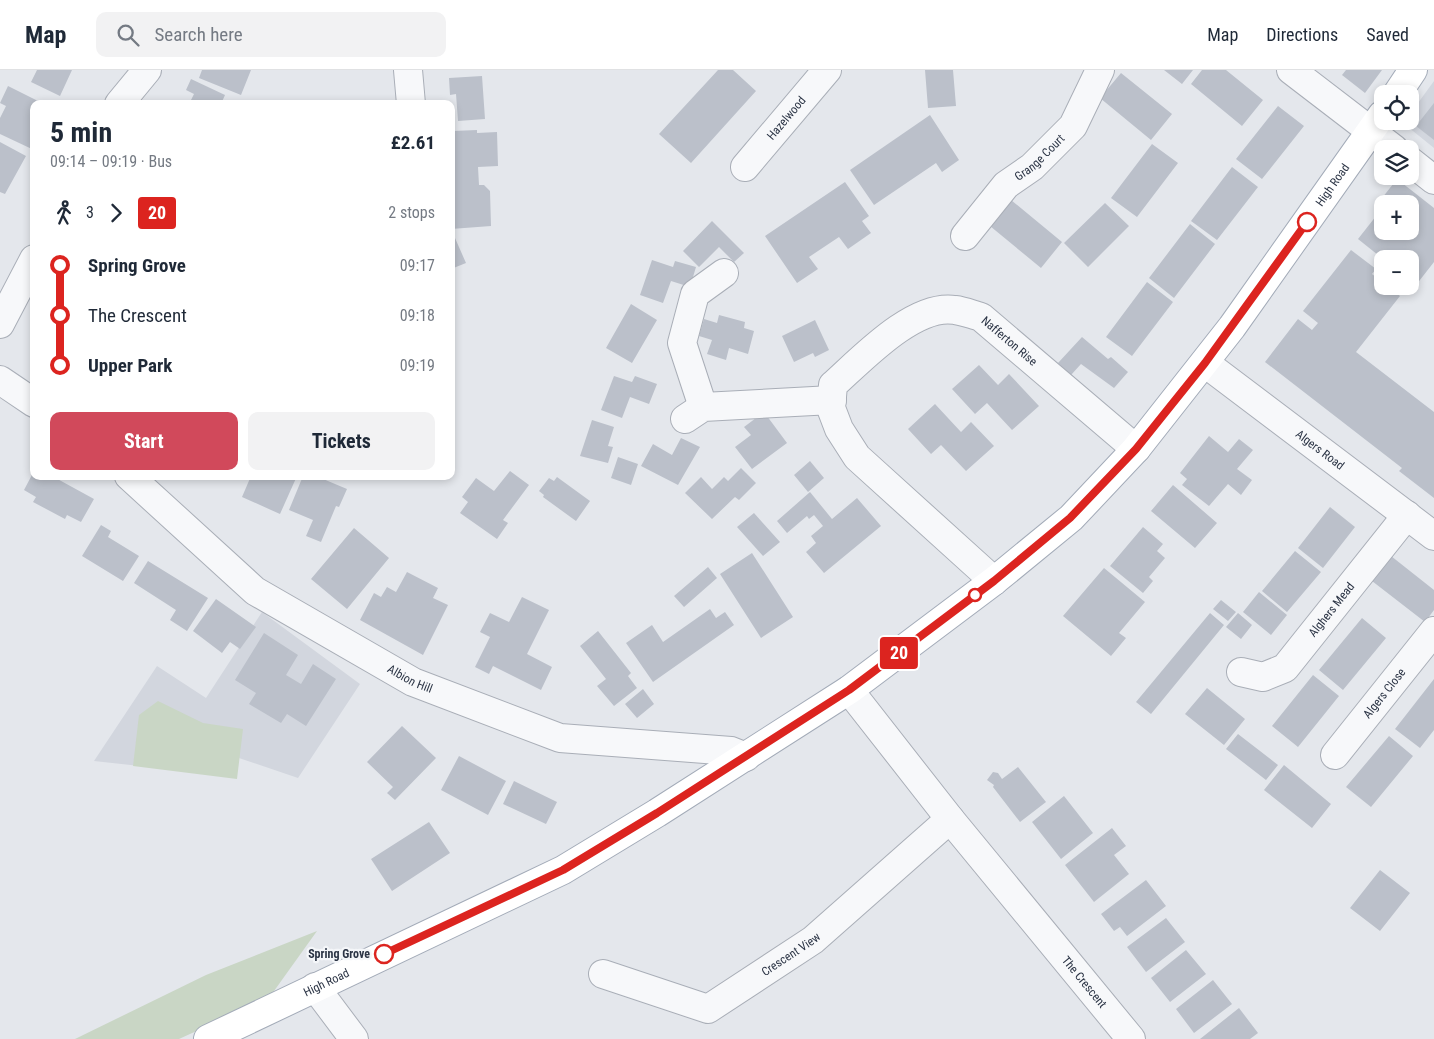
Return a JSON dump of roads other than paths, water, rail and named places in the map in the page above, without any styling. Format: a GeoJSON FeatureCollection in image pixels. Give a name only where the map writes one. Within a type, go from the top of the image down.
{"type":"FeatureCollection","features":[{"type":"Feature","properties":{"kind":"main road"},"geometry":{"type":"LineString","coordinates":[[1403,85],[1413,70]]}},
{"type":"Feature","properties":{"kind":"main road","name":"High Road"},"geometry":{"type":"LineString","coordinates":[[208,1039],[563,870],[746,757],[849,690],[994,581],[1070,518],[1136,449],[1205,363],[1374,127]]}},
{"type":"Feature","properties":{"kind":"street"},"geometry":{"type":"LineString","coordinates":[[122,100],[147,70]]}},
{"type":"Feature","properties":{"kind":"street"},"geometry":{"type":"LineString","coordinates":[[408,70],[411,100]]}},
{"type":"Feature","properties":{"kind":"street","name":"Hazelwood"},"geometry":{"type":"LineString","coordinates":[[745,167],[827,70]]}},
{"type":"Feature","properties":{"kind":"street","name":"Grange Court"},"geometry":{"type":"LineString","coordinates":[[965,236],[1006,185],[1032,167],[1073,126],[1100,70]]}},
{"type":"Feature","properties":{"kind":"street"},"geometry":{"type":"LineString","coordinates":[[1291,70],[1374,121]]}},
{"type":"Feature","properties":{"kind":"street"},"geometry":{"type":"LineString","coordinates":[[1419,168],[1434,180]]}},
{"type":"Feature","properties":{"kind":"street"},"geometry":{"type":"LineString","coordinates":[[0,324],[30,267]]}},
{"type":"Feature","properties":{"kind":"street"},"geometry":{"type":"LineString","coordinates":[[724,273],[695,294],[682,343],[694,413],[832,400],[831,408],[840,429],[857,457],[994,581]]}},
{"type":"Feature","properties":{"kind":"street","name":"Nafferton Rise"},"geometry":{"type":"LineString","coordinates":[[832,400],[833,385],[893,332],[919,316],[953,309],[981,317],[1136,449]]}},
{"type":"Feature","properties":{"kind":"street","name":"Algers Road"},"geometry":{"type":"LineString","coordinates":[[1205,363],[1434,536]]}},
{"type":"Feature","properties":{"kind":"street"},"geometry":{"type":"LineString","coordinates":[[0,380],[30,400]]}},
{"type":"Feature","properties":{"kind":"street","name":"Albion Hill"},"geometry":{"type":"LineString","coordinates":[[133,480],[255,591],[413,682],[560,738],[731,751],[746,757]]}},
{"type":"Feature","properties":{"kind":"street","name":"Alghers Mead"},"geometry":{"type":"LineString","coordinates":[[1242,672],[1263,677],[1285,668],[1407,515]]}},
{"type":"Feature","properties":{"kind":"street","name":"Algers Close"},"geometry":{"type":"LineString","coordinates":[[1335,755],[1434,631]]}},
{"type":"Feature","properties":{"kind":"street","name":"The Crescent"},"geometry":{"type":"LineString","coordinates":[[849,690],[950,819],[1131,1039]]}},
{"type":"Feature","properties":{"kind":"street","name":"Crescent View"},"geometry":{"type":"LineString","coordinates":[[603,974],[708,1010],[813,940],[950,819]]}},
{"type":"Feature","properties":{"kind":"street"},"geometry":{"type":"LineString","coordinates":[[315,987],[354,1039]]}},
{"type":"Feature","properties":{"kind":"place","name":"Spring Grove"},"geometry":{"type":"Point","coordinates":[384,954]}}]}
